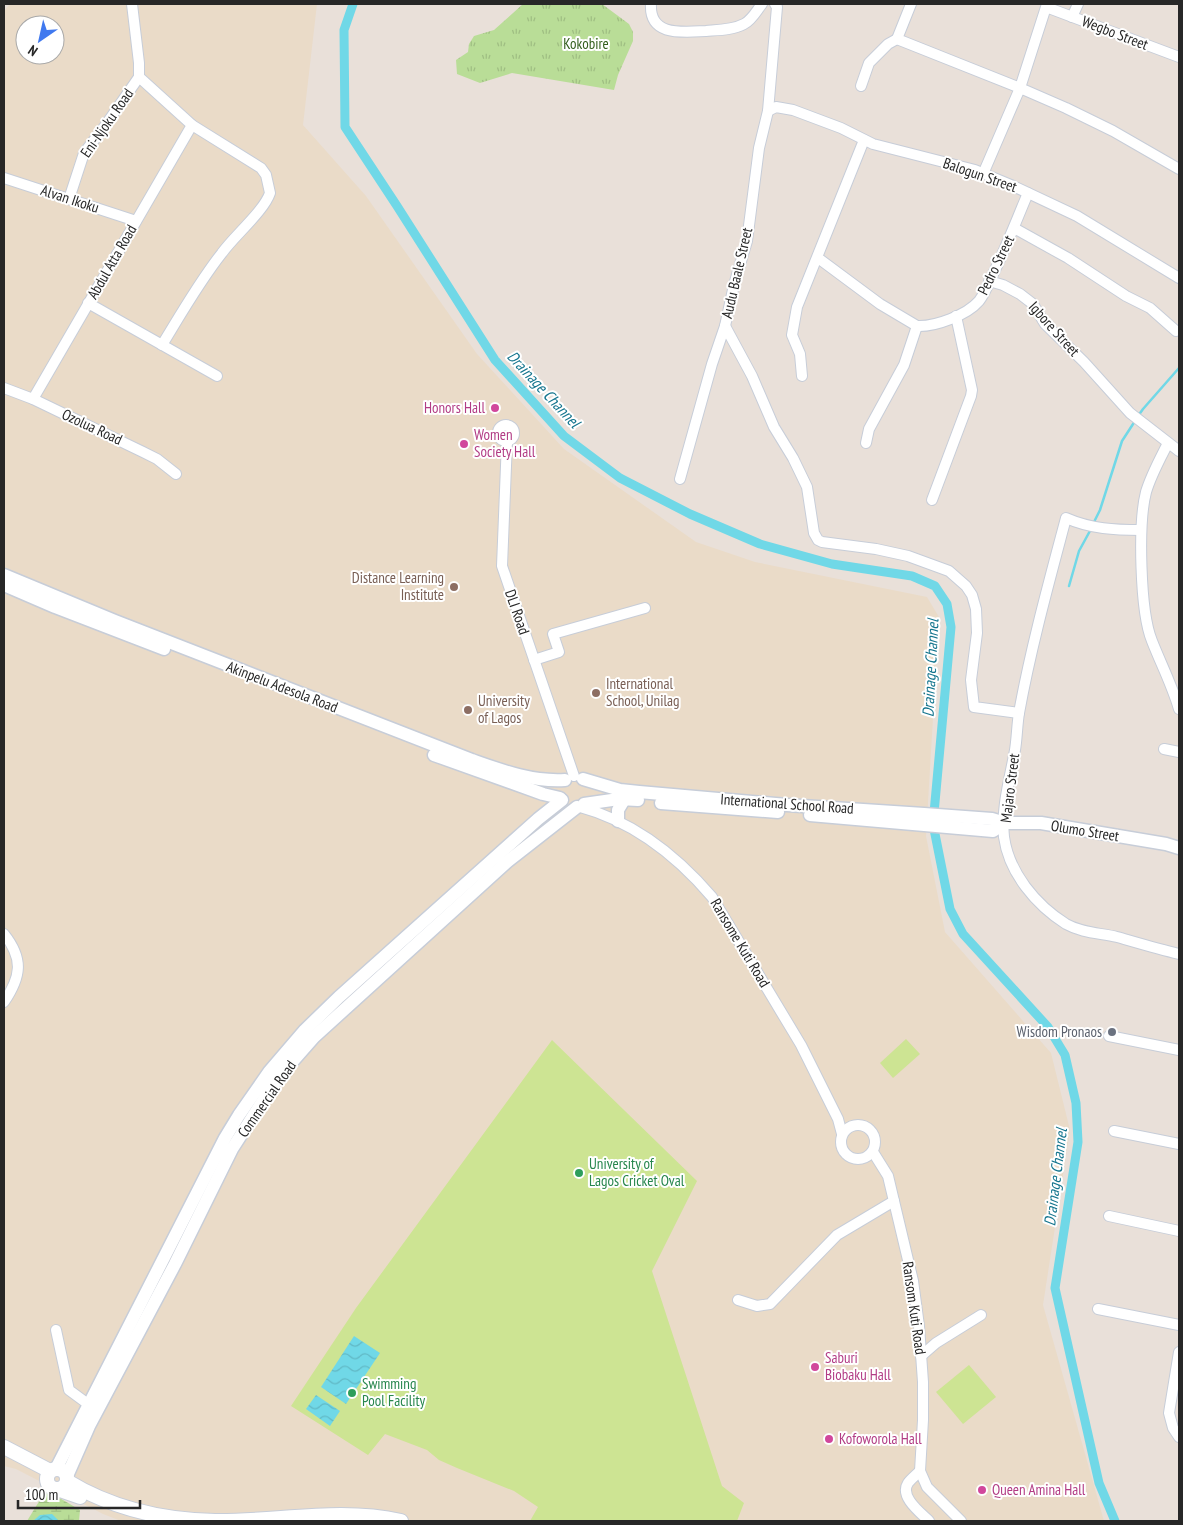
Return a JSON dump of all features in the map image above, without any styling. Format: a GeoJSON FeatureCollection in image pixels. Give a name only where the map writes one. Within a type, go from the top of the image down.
{"type":"FeatureCollection","features":[{"type":"Feature","properties":{"kind":"main road"},"geometry":{"type":"LineString","coordinates":[[4,1446],[57,1478],[128,1516],[148,1521]]}},
{"type":"Feature","properties":{"kind":"main road"},"geometry":{"type":"LineString","coordinates":[[4,1456],[95,1496],[146,1513],[216,1521],[330,1514],[376,1517],[400,1521]]}},
{"type":"Feature","properties":{"kind":"street"},"geometry":{"type":"LineString","coordinates":[[132,4],[139,77],[192,125],[261,168],[266,175],[270,193],[263,207],[223,251],[204,277],[162,345]]}},
{"type":"Feature","properties":{"kind":"street"},"geometry":{"type":"LineString","coordinates":[[651,4],[651,13],[654,20],[662,28],[678,32],[725,29],[740,26],[746,23],[762,4]]}},
{"type":"Feature","properties":{"kind":"street","name":"Audu Baale Street"},"geometry":{"type":"LineString","coordinates":[[680,479],[712,364],[725,326],[734,285],[747,242],[753,191],[768,110],[776,16],[775,4]]}},
{"type":"Feature","properties":{"kind":"street"},"geometry":{"type":"LineString","coordinates":[[861,86],[869,62],[888,44],[897,40],[911,4]]}},
{"type":"Feature","properties":{"kind":"street"},"geometry":{"type":"LineString","coordinates":[[1072,17],[1078,4]]}},
{"type":"Feature","properties":{"kind":"street","name":"Wegbo Street"},"geometry":{"type":"LineString","coordinates":[[983,174],[1020,88],[1041,5],[1179,56]]}},
{"type":"Feature","properties":{"kind":"street"},"geometry":{"type":"LineString","coordinates":[[897,40],[1066,108],[1113,131],[1179,170]]}},
{"type":"Feature","properties":{"kind":"street","name":"Eni-Njoku Road"},"geometry":{"type":"LineString","coordinates":[[69,199],[84,153],[139,77]]}},
{"type":"Feature","properties":{"kind":"street","name":"Balogun Street"},"geometry":{"type":"LineString","coordinates":[[768,110],[776,107],[793,110],[842,128],[864,140],[983,174],[1077,216],[1179,278]]}},
{"type":"Feature","properties":{"kind":"street","name":"Abdul Atta Road"},"geometry":{"type":"LineString","coordinates":[[33,399],[192,125]]}},
{"type":"Feature","properties":{"kind":"street"},"geometry":{"type":"LineString","coordinates":[[802,376],[800,354],[792,335],[798,307],[864,140]]}},
{"type":"Feature","properties":{"kind":"street","name":"Alvan Ikoku"},"geometry":{"type":"LineString","coordinates":[[4,178],[136,221]]}},
{"type":"Feature","properties":{"kind":"street","name":"Pedro Street"},"geometry":{"type":"LineString","coordinates":[[916,326],[923,326],[956,316],[968,311],[979,300],[1014,228],[1028,193]]}},
{"type":"Feature","properties":{"kind":"street"},"geometry":{"type":"LineString","coordinates":[[1014,228],[1068,258],[1126,296],[1150,308],[1176,331]]}},
{"type":"Feature","properties":{"kind":"street"},"geometry":{"type":"LineString","coordinates":[[818,258],[896,315],[916,326],[904,364],[869,429],[866,443]]}},
{"type":"Feature","properties":{"kind":"street","name":"Igbore Street"},"geometry":{"type":"LineString","coordinates":[[989,282],[1002,285],[1020,294],[1033,304],[1045,324],[1084,362],[1130,413],[1179,451]]}},
{"type":"Feature","properties":{"kind":"street"},"geometry":{"type":"LineString","coordinates":[[88,303],[217,376]]}},
{"type":"Feature","properties":{"kind":"street"},"geometry":{"type":"LineString","coordinates":[[932,500],[972,390],[956,316]]}},
{"type":"Feature","properties":{"kind":"street"},"geometry":{"type":"LineString","coordinates":[[725,326],[752,376],[774,427],[793,458],[807,487],[814,533],[818,540],[908,556],[949,571],[957,577],[972,595],[976,609],[976,634],[971,680],[974,707],[1019,713]]}},
{"type":"Feature","properties":{"kind":"street","name":"Ozolua Road"},"geometry":{"type":"LineString","coordinates":[[4,388],[33,399],[143,452],[157,459],[176,474]]}},
{"type":"Feature","properties":{"kind":"street","name":"DLI Road"},"geometry":{"type":"LineString","coordinates":[[507,441],[502,566],[574,778]]}},
{"type":"Feature","properties":{"kind":"street"},"geometry":{"type":"LineString","coordinates":[[1168,443],[1146,491],[1141,530],[1144,600],[1151,640],[1174,690],[1179,708]]}},
{"type":"Feature","properties":{"kind":"street","name":"Majaro Street"},"geometry":{"type":"LineString","coordinates":[[1141,530],[1098,528],[1066,518],[1019,713],[1005,804],[997,824],[1006,842],[1015,871],[1023,884],[1046,908],[1065,923],[1097,934],[1179,954]]}},
{"type":"Feature","properties":{"kind":"street","name":"Akinpelu Adesola Road"},"geometry":{"type":"LineString","coordinates":[[4,574],[115,621],[472,760],[539,780],[574,778]]}},
{"type":"Feature","properties":{"kind":"street","name":"Akinpelu Adesola Road"},"geometry":{"type":"LineString","coordinates":[[4,585],[112,630],[301,701],[452,762],[561,799]]}},
{"type":"Feature","properties":{"kind":"street"},"geometry":{"type":"LineString","coordinates":[[534,660],[559,652],[553,634],[645,608]]}},
{"type":"Feature","properties":{"kind":"street"},"geometry":{"type":"LineString","coordinates":[[1164,749],[1179,752]]}},
{"type":"Feature","properties":{"kind":"street"},"geometry":{"type":"LineString","coordinates":[[574,778],[586,782],[590,791],[588,800],[580,806],[566,805],[561,799],[559,791],[561,785],[574,778]]}},
{"type":"Feature","properties":{"kind":"street","name":"International School Road"},"geometry":{"type":"LineString","coordinates":[[574,778],[620,790],[638,792],[964,823],[997,824]]}},
{"type":"Feature","properties":{"kind":"street","name":"Commercial Road"},"geometry":{"type":"LineString","coordinates":[[57,1478],[88,1404],[225,1138],[269,1072],[305,1030],[339,998],[561,799]]}},
{"type":"Feature","properties":{"kind":"street","name":"International School Road"},"geometry":{"type":"LineString","coordinates":[[580,806],[603,800],[624,800],[924,819]]}},
{"type":"Feature","properties":{"kind":"street"},"geometry":{"type":"LineString","coordinates":[[618,821],[618,810],[624,800]]}},
{"type":"Feature","properties":{"kind":"street","name":"Commercial Road"},"geometry":{"type":"LineString","coordinates":[[57,1478],[89,1426],[171,1272],[232,1149],[277,1079],[314,1037],[508,861],[580,806]]}},
{"type":"Feature","properties":{"kind":"street","name":"Ransome Kuti Road"},"geometry":{"type":"LineString","coordinates":[[580,806],[602,813],[645,836],[679,862],[712,897],[801,1045],[838,1119],[842,1134]]}},
{"type":"Feature","properties":{"kind":"street","name":"Olumo Street"},"geometry":{"type":"LineString","coordinates":[[997,824],[1041,823],[1166,844],[1179,848]]}},
{"type":"Feature","properties":{"kind":"street"},"geometry":{"type":"LineString","coordinates":[[4,934],[13,948],[18,966],[16,980],[4,1002]]}},
{"type":"Feature","properties":{"kind":"street"},"geometry":{"type":"LineString","coordinates":[[1109,1036],[1179,1050]]}},
{"type":"Feature","properties":{"kind":"street"},"geometry":{"type":"LineString","coordinates":[[856,1124],[868,1128],[874,1134],[875,1140],[872,1152],[863,1159],[847,1156],[840,1143],[842,1134],[848,1127],[856,1124]]}},
{"type":"Feature","properties":{"kind":"street"},"geometry":{"type":"LineString","coordinates":[[1114,1131],[1179,1144]]}},
{"type":"Feature","properties":{"kind":"street","name":"Ransom Kuti Road"},"geometry":{"type":"LineString","coordinates":[[872,1152],[888,1176],[913,1281],[921,1356],[923,1420],[920,1471]]}},
{"type":"Feature","properties":{"kind":"street"},"geometry":{"type":"LineString","coordinates":[[738,1300],[757,1306],[770,1304],[837,1235],[894,1201]]}},
{"type":"Feature","properties":{"kind":"street"},"geometry":{"type":"LineString","coordinates":[[1110,1216],[1179,1230]]}},
{"type":"Feature","properties":{"kind":"street"},"geometry":{"type":"LineString","coordinates":[[1098,1309],[1179,1325]]}},
{"type":"Feature","properties":{"kind":"street"},"geometry":{"type":"LineString","coordinates":[[921,1356],[936,1343],[981,1315]]}},
{"type":"Feature","properties":{"kind":"street"},"geometry":{"type":"LineString","coordinates":[[56,1330],[69,1390],[88,1404]]}},
{"type":"Feature","properties":{"kind":"street"},"geometry":{"type":"LineString","coordinates":[[1179,1352],[1173,1428],[1179,1437]]}},
{"type":"Feature","properties":{"kind":"street"},"geometry":{"type":"LineString","coordinates":[[920,1471],[908,1483],[907,1495],[912,1504],[929,1521]]}},
{"type":"Feature","properties":{"kind":"street"},"geometry":{"type":"LineString","coordinates":[[920,1471],[922,1480],[927,1487],[961,1521]]}},
{"type":"Feature","properties":{"kind":"shaded area","name":"University of Lagos"},"geometry":{"type":"Polygon","coordinates":[[[10,4],[317,4],[303,125],[366,196],[477,354],[564,449],[696,542],[755,562],[927,597],[939,617],[926,836],[945,932],[1051,1053],[1070,1130],[1043,1305],[1104,1521],[121,1521],[103,1514],[16,1469],[4,1466],[4,11],[10,4]]]}},
{"type":"Feature","properties":{"kind":"green space","name":"Kokobire"},"geometry":{"type":"Polygon","coordinates":[[[523,4],[602,4],[629,24],[633,32],[633,41],[618,75],[614,90],[512,73],[480,83],[457,74],[456,60],[468,52],[469,44],[474,36],[494,30],[523,4]]]}},
{"type":"Feature","properties":{"kind":"green space"},"geometry":{"type":"Polygon","coordinates":[[[906,1039],[920,1054],[893,1078],[880,1063],[906,1039]]]}},
{"type":"Feature","properties":{"kind":"green space"},"geometry":{"type":"Polygon","coordinates":[[[552,1040],[697,1181],[652,1271],[722,1486],[744,1503],[737,1521],[530,1521],[538,1507],[514,1491],[439,1460],[427,1450],[385,1434],[368,1455],[291,1406],[356,1308],[552,1040]]]}},
{"type":"Feature","properties":{"kind":"green space"},"geometry":{"type":"Polygon","coordinates":[[[969,1365],[996,1397],[963,1424],[936,1392],[969,1365]]]}},
{"type":"Feature","properties":{"kind":"green space"},"geometry":{"type":"Polygon","coordinates":[[[46,1490],[80,1510],[79,1521],[27,1521],[46,1490]]]}},
{"type":"Feature","properties":{"kind":"water"},"geometry":{"type":"Polygon","coordinates":[[[354,1336],[380,1353],[346,1404],[321,1387],[354,1336]]]}},
{"type":"Feature","properties":{"kind":"water"},"geometry":{"type":"Polygon","coordinates":[[[316,1395],[340,1411],[330,1426],[306,1409],[316,1395]]]}},
{"type":"Feature","properties":{"kind":"water"},"geometry":{"type":"Polygon","coordinates":[[[52,1514],[59,1521],[33,1521],[40,1515],[52,1514]]]}},
{"type":"Feature","properties":{"kind":"waterway","name":"Drainage Channel"},"geometry":{"type":"LineString","coordinates":[[353,4],[344,30],[345,127],[495,360],[564,436],[620,478],[690,514],[760,544],[832,564],[912,576],[935,586],[947,604],[951,627],[933,824],[950,909],[963,934],[1048,1027],[1065,1055],[1076,1103],[1078,1142],[1055,1288],[1099,1483],[1115,1521]]}},
{"type":"Feature","properties":{"kind":"waterway"},"geometry":{"type":"LineString","coordinates":[[1138,416],[1179,368]]}},
{"type":"Feature","properties":{"kind":"waterway"},"geometry":{"type":"LineString","coordinates":[[1093,524],[1100,510],[1122,441],[1135,421]]}},
{"type":"Feature","properties":{"kind":"waterway"},"geometry":{"type":"LineString","coordinates":[[1069,586],[1079,551],[1091,529]]}},
{"type":"Feature","properties":{"kind":"place","name":"Honors Hall"},"geometry":{"type":"Point","coordinates":[495,408]}},
{"type":"Feature","properties":{"kind":"place","name":"Women Society Hall"},"geometry":{"type":"Point","coordinates":[464,444]}},
{"type":"Feature","properties":{"kind":"place","name":"Distance Learning Institute"},"geometry":{"type":"Point","coordinates":[454,587]}},
{"type":"Feature","properties":{"kind":"place","name":"International School, Unilag"},"geometry":{"type":"Point","coordinates":[596,693]}},
{"type":"Feature","properties":{"kind":"place","name":"University of Lagos"},"geometry":{"type":"Point","coordinates":[468,710]}},
{"type":"Feature","properties":{"kind":"place","name":"Wisdom Pronaos"},"geometry":{"type":"Point","coordinates":[1112,1032]}},
{"type":"Feature","properties":{"kind":"place","name":"University of Lagos Cricket Oval"},"geometry":{"type":"Point","coordinates":[579,1173]}},
{"type":"Feature","properties":{"kind":"place","name":"Saburi Biobaku Hall"},"geometry":{"type":"Point","coordinates":[815,1367]}},
{"type":"Feature","properties":{"kind":"place","name":"Swimming Pool Facility"},"geometry":{"type":"Point","coordinates":[352,1393]}},
{"type":"Feature","properties":{"kind":"place","name":"Kofoworola Hall"},"geometry":{"type":"Point","coordinates":[829,1439]}},
{"type":"Feature","properties":{"kind":"place","name":"Queen Amina Hall"},"geometry":{"type":"Point","coordinates":[982,1490]}}]}
